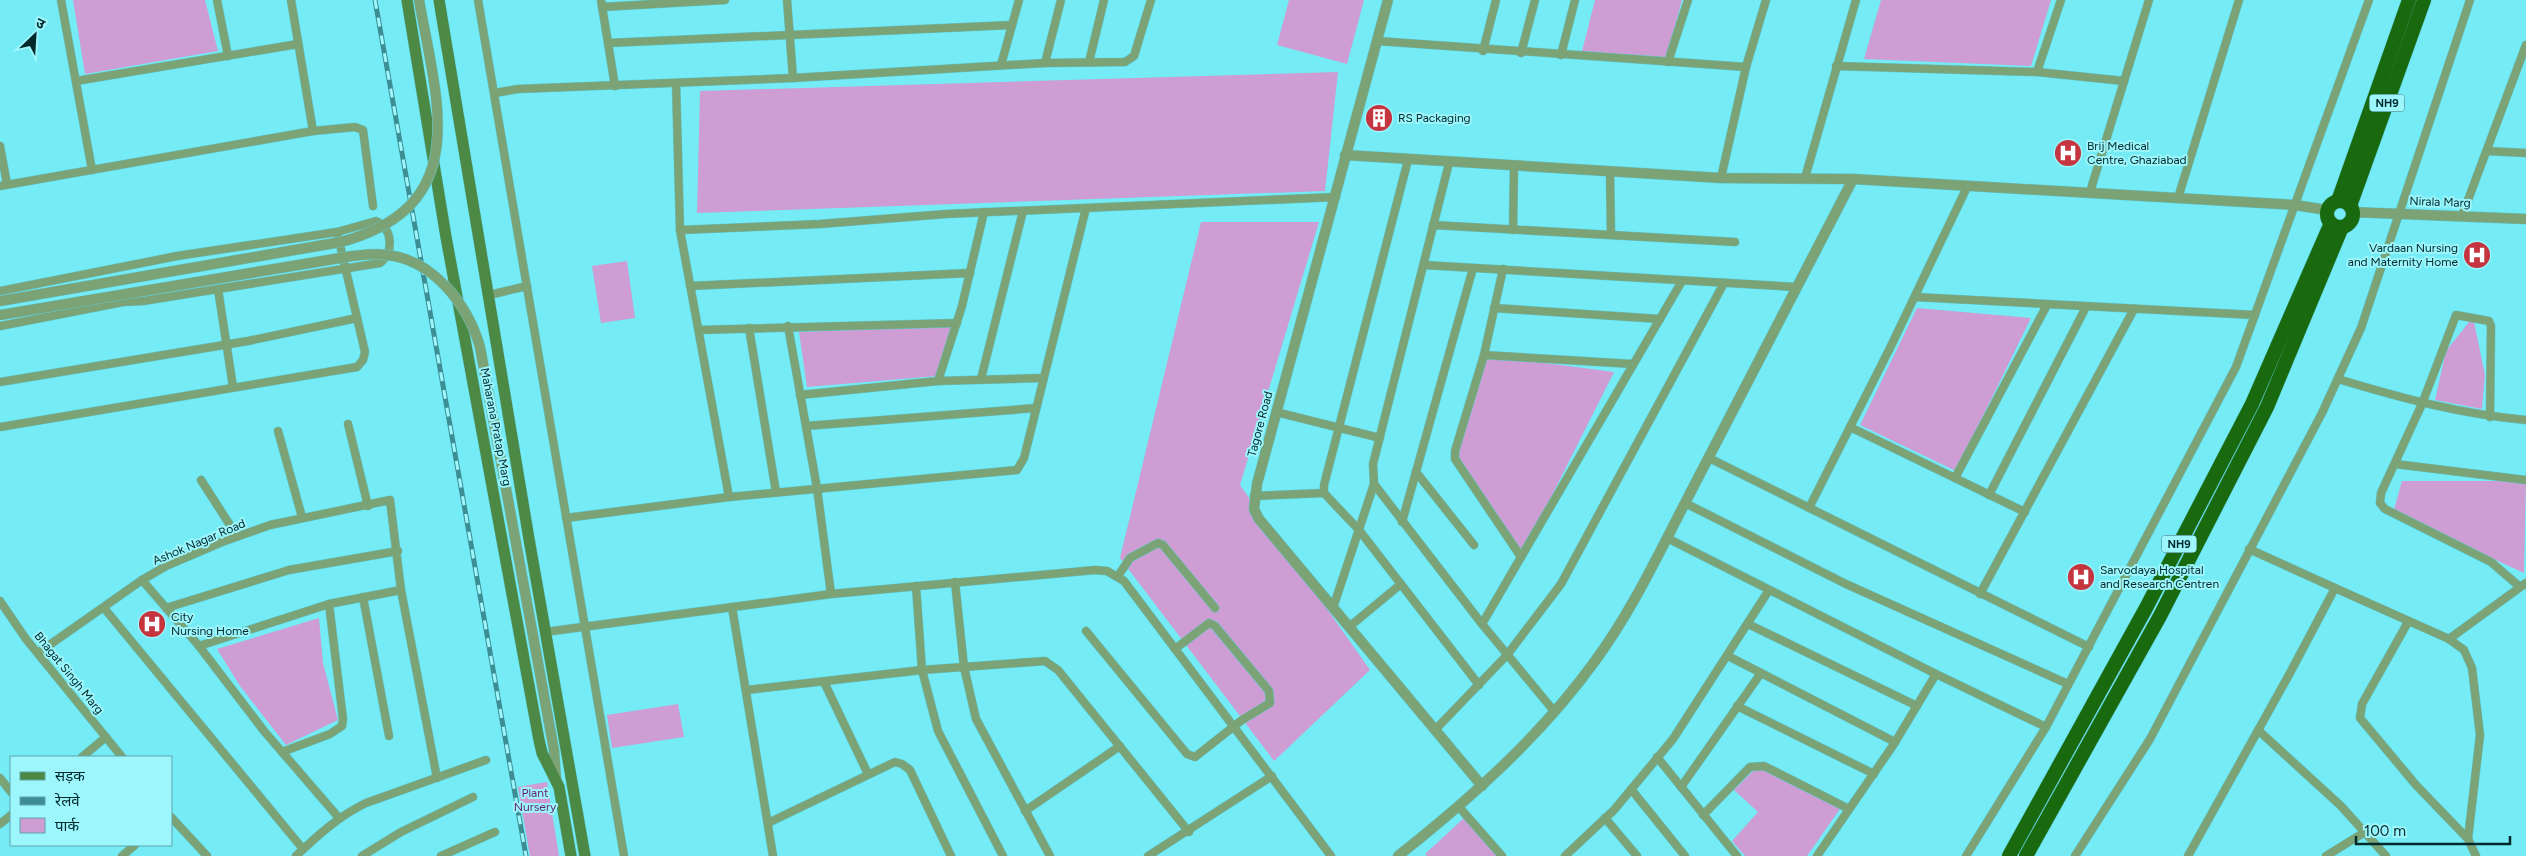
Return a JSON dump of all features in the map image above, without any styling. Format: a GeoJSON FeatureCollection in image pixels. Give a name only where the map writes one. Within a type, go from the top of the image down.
{"type":"FeatureCollection","features":[{"type":"Feature","properties":{"kind":"highway","name":"NH9"},"geometry":{"type":"LineString","coordinates":[[2014,854],[2252,404],[2340,213],[2410,0]]}},
{"type":"Feature","properties":{"kind":"highway","name":"NH9"},"geometry":{"type":"LineString","coordinates":[[2026,856],[2160,616],[2267,407],[2340,213],[2424,0]]}},
{"type":"Feature","properties":{"kind":"main road","name":"Maharana Pratap Marg"},"geometry":{"type":"LineString","coordinates":[[407,0],[464,333],[539,740],[542,753],[556,779],[571,856]]}},
{"type":"Feature","properties":{"kind":"main road","name":"Maharana Pratap Marg"},"geometry":{"type":"LineString","coordinates":[[439,0],[585,856]]}},
{"type":"Feature","properties":{"kind":"main road"},"geometry":{"type":"LineString","coordinates":[[464,333],[494,327]]}},
{"type":"Feature","properties":{"kind":"street"},"geometry":{"type":"LineString","coordinates":[[61,0],[92,170]]}},
{"type":"Feature","properties":{"kind":"street"},"geometry":{"type":"LineString","coordinates":[[217,0],[228,56]]}},
{"type":"Feature","properties":{"kind":"street"},"geometry":{"type":"LineString","coordinates":[[291,0],[313,131]]}},
{"type":"Feature","properties":{"kind":"street"},"geometry":{"type":"LineString","coordinates":[[0,301],[341,242],[362,237],[390,223],[401,214],[425,184],[434,166],[438,146],[438,104],[419,0]]}},
{"type":"Feature","properties":{"kind":"street"},"geometry":{"type":"LineString","coordinates":[[478,0],[624,856]]}},
{"type":"Feature","properties":{"kind":"street"},"geometry":{"type":"LineString","coordinates":[[615,86],[602,4],[724,0]]}},
{"type":"Feature","properties":{"kind":"street"},"geometry":{"type":"LineString","coordinates":[[788,0],[793,78]]}},
{"type":"Feature","properties":{"kind":"street"},"geometry":{"type":"LineString","coordinates":[[1001,65],[1019,0]]}},
{"type":"Feature","properties":{"kind":"street"},"geometry":{"type":"LineString","coordinates":[[1045,63],[1061,0]]}},
{"type":"Feature","properties":{"kind":"street"},"geometry":{"type":"LineString","coordinates":[[1089,62],[1104,0]]}},
{"type":"Feature","properties":{"kind":"street"},"geometry":{"type":"LineString","coordinates":[[495,93],[518,90],[793,78],[1001,65],[1125,62],[1131,60],[1137,50],[1151,0]]}},
{"type":"Feature","properties":{"kind":"street","name":"Tagore Road"},"geometry":{"type":"LineString","coordinates":[[1388,0],[1276,412],[1254,496],[1254,509],[1259,519],[1482,786]]}},
{"type":"Feature","properties":{"kind":"street"},"geometry":{"type":"LineString","coordinates":[[1483,51],[1496,0]]}},
{"type":"Feature","properties":{"kind":"street"},"geometry":{"type":"LineString","coordinates":[[1521,53],[1535,0]]}},
{"type":"Feature","properties":{"kind":"street"},"geometry":{"type":"LineString","coordinates":[[1561,56],[1576,0]]}},
{"type":"Feature","properties":{"kind":"street"},"geometry":{"type":"LineString","coordinates":[[1668,62],[1688,0]]}},
{"type":"Feature","properties":{"kind":"street"},"geometry":{"type":"LineString","coordinates":[[1721,178],[1746,67],[1766,0]]}},
{"type":"Feature","properties":{"kind":"street"},"geometry":{"type":"LineString","coordinates":[[1805,178],[1856,0]]}},
{"type":"Feature","properties":{"kind":"street"},"geometry":{"type":"LineString","coordinates":[[2037,72],[2061,0]]}},
{"type":"Feature","properties":{"kind":"street"},"geometry":{"type":"LineString","coordinates":[[2090,192],[2149,0]]}},
{"type":"Feature","properties":{"kind":"street"},"geometry":{"type":"LineString","coordinates":[[2178,198],[2238,0]]}},
{"type":"Feature","properties":{"kind":"street"},"geometry":{"type":"LineString","coordinates":[[1966,856],[2046,726],[2236,367],[2369,0]]}},
{"type":"Feature","properties":{"kind":"street"},"geometry":{"type":"LineString","coordinates":[[2075,856],[2150,739],[2322,413],[2338,379],[2361,328],[2401,213],[2470,0]]}},
{"type":"Feature","properties":{"kind":"street"},"geometry":{"type":"LineString","coordinates":[[608,43],[1012,25]]}},
{"type":"Feature","properties":{"kind":"street"},"geometry":{"type":"LineString","coordinates":[[1377,42],[1483,51],[1746,67]]}},
{"type":"Feature","properties":{"kind":"street"},"geometry":{"type":"LineString","coordinates":[[76,81],[298,44]]}},
{"type":"Feature","properties":{"kind":"street"},"geometry":{"type":"LineString","coordinates":[[2462,216],[2526,45]]}},
{"type":"Feature","properties":{"kind":"street"},"geometry":{"type":"LineString","coordinates":[[1836,66],[2037,72],[2124,81]]}},
{"type":"Feature","properties":{"kind":"street"},"geometry":{"type":"LineString","coordinates":[[676,83],[680,230],[729,497]]}},
{"type":"Feature","properties":{"kind":"street"},"geometry":{"type":"LineString","coordinates":[[0,146],[3,185],[313,131],[355,127],[363,130],[373,206]]}},
{"type":"Feature","properties":{"kind":"street"},"geometry":{"type":"LineString","coordinates":[[2487,151],[2526,153]]}},
{"type":"Feature","properties":{"kind":"street","name":"Nirala Marg"},"geometry":{"type":"LineString","coordinates":[[1345,155],[1450,163],[1721,178],[1853,179],[2090,192],[2295,205],[2340,213],[2401,213],[2526,219]]}},
{"type":"Feature","properties":{"kind":"street"},"geometry":{"type":"LineString","coordinates":[[1408,160],[1324,485],[1324,494],[1359,530],[1479,684]]}},
{"type":"Feature","properties":{"kind":"street"},"geometry":{"type":"LineString","coordinates":[[1333,608],[1374,484],[1373,464],[1450,163]]}},
{"type":"Feature","properties":{"kind":"street"},"geometry":{"type":"LineString","coordinates":[[1513,230],[1514,166]]}},
{"type":"Feature","properties":{"kind":"street"},"geometry":{"type":"LineString","coordinates":[[1610,172],[1611,235]]}},
{"type":"Feature","properties":{"kind":"street"},"geometry":{"type":"LineString","coordinates":[[1398,856],[1460,807],[1482,786],[1554,711],[1594,663],[1619,627],[1710,458],[1853,179]]}},
{"type":"Feature","properties":{"kind":"street"},"geometry":{"type":"LineString","coordinates":[[1809,508],[1968,185]]}},
{"type":"Feature","properties":{"kind":"street"},"geometry":{"type":"LineString","coordinates":[[680,230],[820,224],[984,212],[1336,197]]}},
{"type":"Feature","properties":{"kind":"street"},"geometry":{"type":"LineString","coordinates":[[566,518],[729,497],[1017,470],[1024,458],[1042,378],[1086,208]]}},
{"type":"Feature","properties":{"kind":"street"},"geometry":{"type":"LineString","coordinates":[[981,379],[1022,211]]}},
{"type":"Feature","properties":{"kind":"street"},"geometry":{"type":"LineString","coordinates":[[938,381],[957,323],[984,212]]}},
{"type":"Feature","properties":{"kind":"street"},"geometry":{"type":"LineString","coordinates":[[0,291],[177,256],[337,232],[376,221],[381,223],[390,242],[386,258],[380,263],[123,302],[0,326]]}},
{"type":"Feature","properties":{"kind":"street"},"geometry":{"type":"LineString","coordinates":[[1433,225],[1735,242]]}},
{"type":"Feature","properties":{"kind":"street"},"geometry":{"type":"LineString","coordinates":[[0,427],[356,367],[363,360],[365,352],[337,232]]}},
{"type":"Feature","properties":{"kind":"street"},"geometry":{"type":"LineString","coordinates":[[0,314],[352,256],[387,255],[411,262],[430,273],[454,296],[466,313],[475,329],[480,347],[554,750],[556,779]]}},
{"type":"Feature","properties":{"kind":"street"},"geometry":{"type":"LineString","coordinates":[[1424,265],[1796,287]]}},
{"type":"Feature","properties":{"kind":"street"},"geometry":{"type":"LineString","coordinates":[[1402,522],[1473,268]]}},
{"type":"Feature","properties":{"kind":"street"},"geometry":{"type":"LineString","coordinates":[[1503,269],[1484,355],[1455,451],[1455,459],[1520,557]]}},
{"type":"Feature","properties":{"kind":"street"},"geometry":{"type":"LineString","coordinates":[[690,286],[970,272]]}},
{"type":"Feature","properties":{"kind":"street"},"geometry":{"type":"LineString","coordinates":[[1482,624],[1682,280]]}},
{"type":"Feature","properties":{"kind":"street"},"geometry":{"type":"LineString","coordinates":[[1435,730],[1507,655],[1569,571],[1639,436],[1724,283]]}},
{"type":"Feature","properties":{"kind":"street"},"geometry":{"type":"LineString","coordinates":[[488,295],[527,286]]}},
{"type":"Feature","properties":{"kind":"street"},"geometry":{"type":"LineString","coordinates":[[218,289],[233,387]]}},
{"type":"Feature","properties":{"kind":"street"},"geometry":{"type":"LineString","coordinates":[[1914,297],[2255,315]]}},
{"type":"Feature","properties":{"kind":"street"},"geometry":{"type":"LineString","coordinates":[[1955,478],[2047,305]]}},
{"type":"Feature","properties":{"kind":"street"},"geometry":{"type":"LineString","coordinates":[[1989,495],[2086,307]]}},
{"type":"Feature","properties":{"kind":"street"},"geometry":{"type":"LineString","coordinates":[[1494,308],[1660,319]]}},
{"type":"Feature","properties":{"kind":"street"},"geometry":{"type":"LineString","coordinates":[[1980,594],[2134,310]]}},
{"type":"Feature","properties":{"kind":"street"},"geometry":{"type":"LineString","coordinates":[[2449,639],[2523,585],[2491,562],[2385,509],[2380,503],[2382,494],[2422,404],[2456,315],[2461,314],[2489,321],[2491,326],[2490,417]]}},
{"type":"Feature","properties":{"kind":"street"},"geometry":{"type":"LineString","coordinates":[[0,382],[227,344],[357,318]]}},
{"type":"Feature","properties":{"kind":"street"},"geometry":{"type":"LineString","coordinates":[[699,330],[788,326],[957,323]]}},
{"type":"Feature","properties":{"kind":"street"},"geometry":{"type":"LineString","coordinates":[[788,326],[818,488],[831,594]]}},
{"type":"Feature","properties":{"kind":"street"},"geometry":{"type":"LineString","coordinates":[[749,328],[776,492]]}},
{"type":"Feature","properties":{"kind":"street"},"geometry":{"type":"LineString","coordinates":[[1484,355],[1633,364]]}},
{"type":"Feature","properties":{"kind":"street"},"geometry":{"type":"LineString","coordinates":[[800,394],[938,381],[1042,378]]}},
{"type":"Feature","properties":{"kind":"street"},"geometry":{"type":"LineString","coordinates":[[2338,379],[2422,404],[2490,417],[2526,420]]}},
{"type":"Feature","properties":{"kind":"street"},"geometry":{"type":"LineString","coordinates":[[806,426],[1036,408]]}},
{"type":"Feature","properties":{"kind":"street"},"geometry":{"type":"LineString","coordinates":[[1276,412],[1380,438]]}},
{"type":"Feature","properties":{"kind":"street"},"geometry":{"type":"LineString","coordinates":[[348,424],[368,506]]}},
{"type":"Feature","properties":{"kind":"street"},"geometry":{"type":"LineString","coordinates":[[1850,427],[2025,512]]}},
{"type":"Feature","properties":{"kind":"street"},"geometry":{"type":"LineString","coordinates":[[278,431],[302,517]]}},
{"type":"Feature","properties":{"kind":"street"},"geometry":{"type":"LineString","coordinates":[[1710,458],[2089,647]]}},
{"type":"Feature","properties":{"kind":"street"},"geometry":{"type":"LineString","coordinates":[[2395,464],[2526,480]]}},
{"type":"Feature","properties":{"kind":"street"},"geometry":{"type":"LineString","coordinates":[[1416,472],[1474,545]]}},
{"type":"Feature","properties":{"kind":"street"},"geometry":{"type":"LineString","coordinates":[[201,480],[237,536]]}},
{"type":"Feature","properties":{"kind":"street"},"geometry":{"type":"LineString","coordinates":[[1374,484],[1482,624],[1554,711]]}},
{"type":"Feature","properties":{"kind":"street"},"geometry":{"type":"LineString","coordinates":[[1254,496],[1324,494]]}},
{"type":"Feature","properties":{"kind":"street","name":"Ashok Nagar Road"},"geometry":{"type":"LineString","coordinates":[[38,653],[142,580],[166,566],[237,536],[302,517],[368,506],[390,500],[398,551]]}},
{"type":"Feature","properties":{"kind":"street"},"geometry":{"type":"LineString","coordinates":[[1685,503],[1846,584],[2068,684]]}},
{"type":"Feature","properties":{"kind":"street"},"geometry":{"type":"LineString","coordinates":[[1667,538],[1936,674],[2046,726]]}},
{"type":"Feature","properties":{"kind":"street"},"geometry":{"type":"LineString","coordinates":[[1118,576],[1130,558],[1158,543],[1163,545],[1216,608]]}},
{"type":"Feature","properties":{"kind":"street"},"geometry":{"type":"LineString","coordinates":[[2249,549],[2449,639],[2464,650],[2472,668],[2480,735],[2468,839]]}},
{"type":"Feature","properties":{"kind":"street"},"geometry":{"type":"LineString","coordinates":[[166,608],[289,570],[398,551],[401,590],[437,778]]}},
{"type":"Feature","properties":{"kind":"street"},"geometry":{"type":"LineString","coordinates":[[546,632],[831,594],[1095,570],[1118,576],[1175,648],[1331,856]]}},
{"type":"Feature","properties":{"kind":"street"},"geometry":{"type":"LineString","coordinates":[[142,580],[199,646],[282,752],[339,818]]}},
{"type":"Feature","properties":{"kind":"street"},"geometry":{"type":"LineString","coordinates":[[955,582],[964,667],[972,706],[981,733],[1050,856]]}},
{"type":"Feature","properties":{"kind":"street"},"geometry":{"type":"LineString","coordinates":[[1349,627],[1401,584]]}},
{"type":"Feature","properties":{"kind":"street"},"geometry":{"type":"LineString","coordinates":[[916,586],[922,670],[938,731],[1003,856]]}},
{"type":"Feature","properties":{"kind":"street"},"geometry":{"type":"LineString","coordinates":[[2188,856],[2335,588]]}},
{"type":"Feature","properties":{"kind":"street"},"geometry":{"type":"LineString","coordinates":[[199,646],[329,604],[401,590]]}},
{"type":"Feature","properties":{"kind":"street"},"geometry":{"type":"LineString","coordinates":[[1565,856],[1606,818],[1673,739],[1769,590]]}},
{"type":"Feature","properties":{"kind":"street"},"geometry":{"type":"LineString","coordinates":[[363,597],[389,736]]}},
{"type":"Feature","properties":{"kind":"street","name":"Bhagat Singh Marg"},"geometry":{"type":"LineString","coordinates":[[0,601],[38,653],[121,756]]}},
{"type":"Feature","properties":{"kind":"street"},"geometry":{"type":"LineString","coordinates":[[282,752],[330,734],[342,726],[343,719],[329,604]]}},
{"type":"Feature","properties":{"kind":"street"},"geometry":{"type":"LineString","coordinates":[[732,607],[774,856]]}},
{"type":"Feature","properties":{"kind":"street"},"geometry":{"type":"LineString","coordinates":[[104,608],[303,849]]}},
{"type":"Feature","properties":{"kind":"street"},"geometry":{"type":"LineString","coordinates":[[2408,622],[2362,704],[2360,718],[2416,785],[2468,839],[2476,856]]}},
{"type":"Feature","properties":{"kind":"street"},"geometry":{"type":"LineString","coordinates":[[1086,631],[1191,757],[1198,756],[1233,727],[1270,703],[1269,691],[1223,634],[1209,623],[1175,648]]}},
{"type":"Feature","properties":{"kind":"street"},"geometry":{"type":"LineString","coordinates":[[1748,624],[1917,706]]}},
{"type":"Feature","properties":{"kind":"street"},"geometry":{"type":"LineString","coordinates":[[1728,656],[1895,742]]}},
{"type":"Feature","properties":{"kind":"street"},"geometry":{"type":"LineString","coordinates":[[747,690],[922,670],[1036,660],[1053,665],[1190,832]]}},
{"type":"Feature","properties":{"kind":"street"},"geometry":{"type":"LineString","coordinates":[[1681,787],[1761,673]]}},
{"type":"Feature","properties":{"kind":"street"},"geometry":{"type":"LineString","coordinates":[[1817,856],[1895,742],[1936,674]]}},
{"type":"Feature","properties":{"kind":"street"},"geometry":{"type":"LineString","coordinates":[[824,682],[868,774]]}},
{"type":"Feature","properties":{"kind":"street"},"geometry":{"type":"LineString","coordinates":[[1737,706],[1874,774]]}},
{"type":"Feature","properties":{"kind":"street"},"geometry":{"type":"LineString","coordinates":[[2258,730],[2341,806],[2386,856]]}},
{"type":"Feature","properties":{"kind":"street"},"geometry":{"type":"LineString","coordinates":[[83,756],[106,737]]}},
{"type":"Feature","properties":{"kind":"street"},"geometry":{"type":"LineString","coordinates":[[1025,811],[1120,746]]}},
{"type":"Feature","properties":{"kind":"street"},"geometry":{"type":"LineString","coordinates":[[1657,757],[1737,856]]}},
{"type":"Feature","properties":{"kind":"street"},"geometry":{"type":"LineString","coordinates":[[296,856],[339,818],[366,803],[486,760]]}},
{"type":"Feature","properties":{"kind":"street"},"geometry":{"type":"LineString","coordinates":[[768,823],[895,762],[902,764],[910,770],[951,856]]}},
{"type":"Feature","properties":{"kind":"street"},"geometry":{"type":"LineString","coordinates":[[1703,815],[1750,767],[1757,765],[1764,766],[1849,809]]}},
{"type":"Feature","properties":{"kind":"street"},"geometry":{"type":"LineString","coordinates":[[1148,856],[1190,832],[1272,776]]}},
{"type":"Feature","properties":{"kind":"street"},"geometry":{"type":"LineString","coordinates":[[0,778],[10,791]]}},
{"type":"Feature","properties":{"kind":"street"},"geometry":{"type":"LineString","coordinates":[[1631,789],[1685,856]]}},
{"type":"Feature","properties":{"kind":"street"},"geometry":{"type":"LineString","coordinates":[[362,856],[401,832],[473,797]]}},
{"type":"Feature","properties":{"kind":"street"},"geometry":{"type":"LineString","coordinates":[[1460,807],[1502,856]]}},
{"type":"Feature","properties":{"kind":"street"},"geometry":{"type":"LineString","coordinates":[[0,824],[10,816]]}},
{"type":"Feature","properties":{"kind":"street"},"geometry":{"type":"LineString","coordinates":[[172,818],[207,856]]}},
{"type":"Feature","properties":{"kind":"street"},"geometry":{"type":"LineString","coordinates":[[1606,818],[1637,856]]}},
{"type":"Feature","properties":{"kind":"street"},"geometry":{"type":"LineString","coordinates":[[446,855],[496,832]]}},
{"type":"Feature","properties":{"kind":"street"},"geometry":{"type":"LineString","coordinates":[[2326,856],[2365,832]]}},
{"type":"Feature","properties":{"kind":"street"},"geometry":{"type":"LineString","coordinates":[[122,856],[134,846]]}},
{"type":"Feature","properties":{"kind":"green space"},"geometry":{"type":"Polygon","coordinates":[[[73,0],[205,0],[218,51],[85,74],[73,0]]]}},
{"type":"Feature","properties":{"kind":"green space"},"geometry":{"type":"Polygon","coordinates":[[[1289,0],[1364,0],[1347,64],[1277,45],[1289,0]]]}},
{"type":"Feature","properties":{"kind":"green space"},"geometry":{"type":"Polygon","coordinates":[[[1595,0],[1682,0],[1666,60],[1582,51],[1595,0]]]}},
{"type":"Feature","properties":{"kind":"green space"},"geometry":{"type":"Polygon","coordinates":[[[1881,0],[2051,0],[2031,66],[1864,59],[1881,0]]]}},
{"type":"Feature","properties":{"kind":"green space"},"geometry":{"type":"Polygon","coordinates":[[[1338,72],[1325,191],[697,213],[700,91],[1338,72]]]}},
{"type":"Feature","properties":{"kind":"green space"},"geometry":{"type":"Polygon","coordinates":[[[1201,222],[1319,222],[1240,485],[1370,670],[1274,761],[1120,558],[1201,222]]]}},
{"type":"Feature","properties":{"kind":"green space"},"geometry":{"type":"Polygon","coordinates":[[[627,261],[635,318],[601,323],[592,266],[627,261]]]}},
{"type":"Feature","properties":{"kind":"green space"},"geometry":{"type":"Polygon","coordinates":[[[1917,308],[2031,318],[1956,471],[1860,425],[1917,308]]]}},
{"type":"Feature","properties":{"kind":"green space"},"geometry":{"type":"Polygon","coordinates":[[[2473,317],[2485,375],[2482,409],[2435,400],[2446,351],[2473,317]]]}},
{"type":"Feature","properties":{"kind":"green space"},"geometry":{"type":"Polygon","coordinates":[[[952,326],[937,376],[807,387],[799,332],[952,326]]]}},
{"type":"Feature","properties":{"kind":"green space"},"geometry":{"type":"Polygon","coordinates":[[[1484,355],[1614,372],[1521,557],[1452,450],[1484,355]]]}},
{"type":"Feature","properties":{"kind":"green space"},"geometry":{"type":"Polygon","coordinates":[[[2402,481],[2526,481],[2524,573],[2393,513],[2402,481]]]}},
{"type":"Feature","properties":{"kind":"green space"},"geometry":{"type":"Polygon","coordinates":[[[319,618],[323,663],[338,720],[286,745],[240,686],[217,649],[319,618]]]}},
{"type":"Feature","properties":{"kind":"green space"},"geometry":{"type":"Polygon","coordinates":[[[678,704],[684,737],[612,748],[607,715],[678,704]]]}},
{"type":"Feature","properties":{"kind":"green space"},"geometry":{"type":"Polygon","coordinates":[[[1755,769],[1765,769],[1840,809],[1807,856],[1745,856],[1732,841],[1758,812],[1734,790],[1755,769]]]}},
{"type":"Feature","properties":{"kind":"green space","name":"Plant Nursery"},"geometry":{"type":"Polygon","coordinates":[[[547,782],[559,856],[530,856],[518,787],[547,782]]]}},
{"type":"Feature","properties":{"kind":"green space"},"geometry":{"type":"Polygon","coordinates":[[[1464,818],[1499,856],[1427,856],[1425,854],[1464,818]]]}},
{"type":"Feature","properties":{"kind":"railway"},"geometry":{"type":"LineString","coordinates":[[375,0],[526,856]]}},
{"type":"Feature","properties":{"kind":"place","name":"RS Packaging"},"geometry":{"type":"Point","coordinates":[1379,118]}},
{"type":"Feature","properties":{"kind":"place","name":"Brij Medical Centre, Ghaziabad"},"geometry":{"type":"Point","coordinates":[2068,153]}},
{"type":"Feature","properties":{"kind":"place","name":"Vardaan Nursing and Maternity Home"},"geometry":{"type":"Point","coordinates":[2477,255]}},
{"type":"Feature","properties":{"kind":"place","name":"Sarvodaya Hospital and Research Centren"},"geometry":{"type":"Point","coordinates":[2081,577]}},
{"type":"Feature","properties":{"kind":"place","name":"City Nursing Home"},"geometry":{"type":"Point","coordinates":[152,624]}}]}
